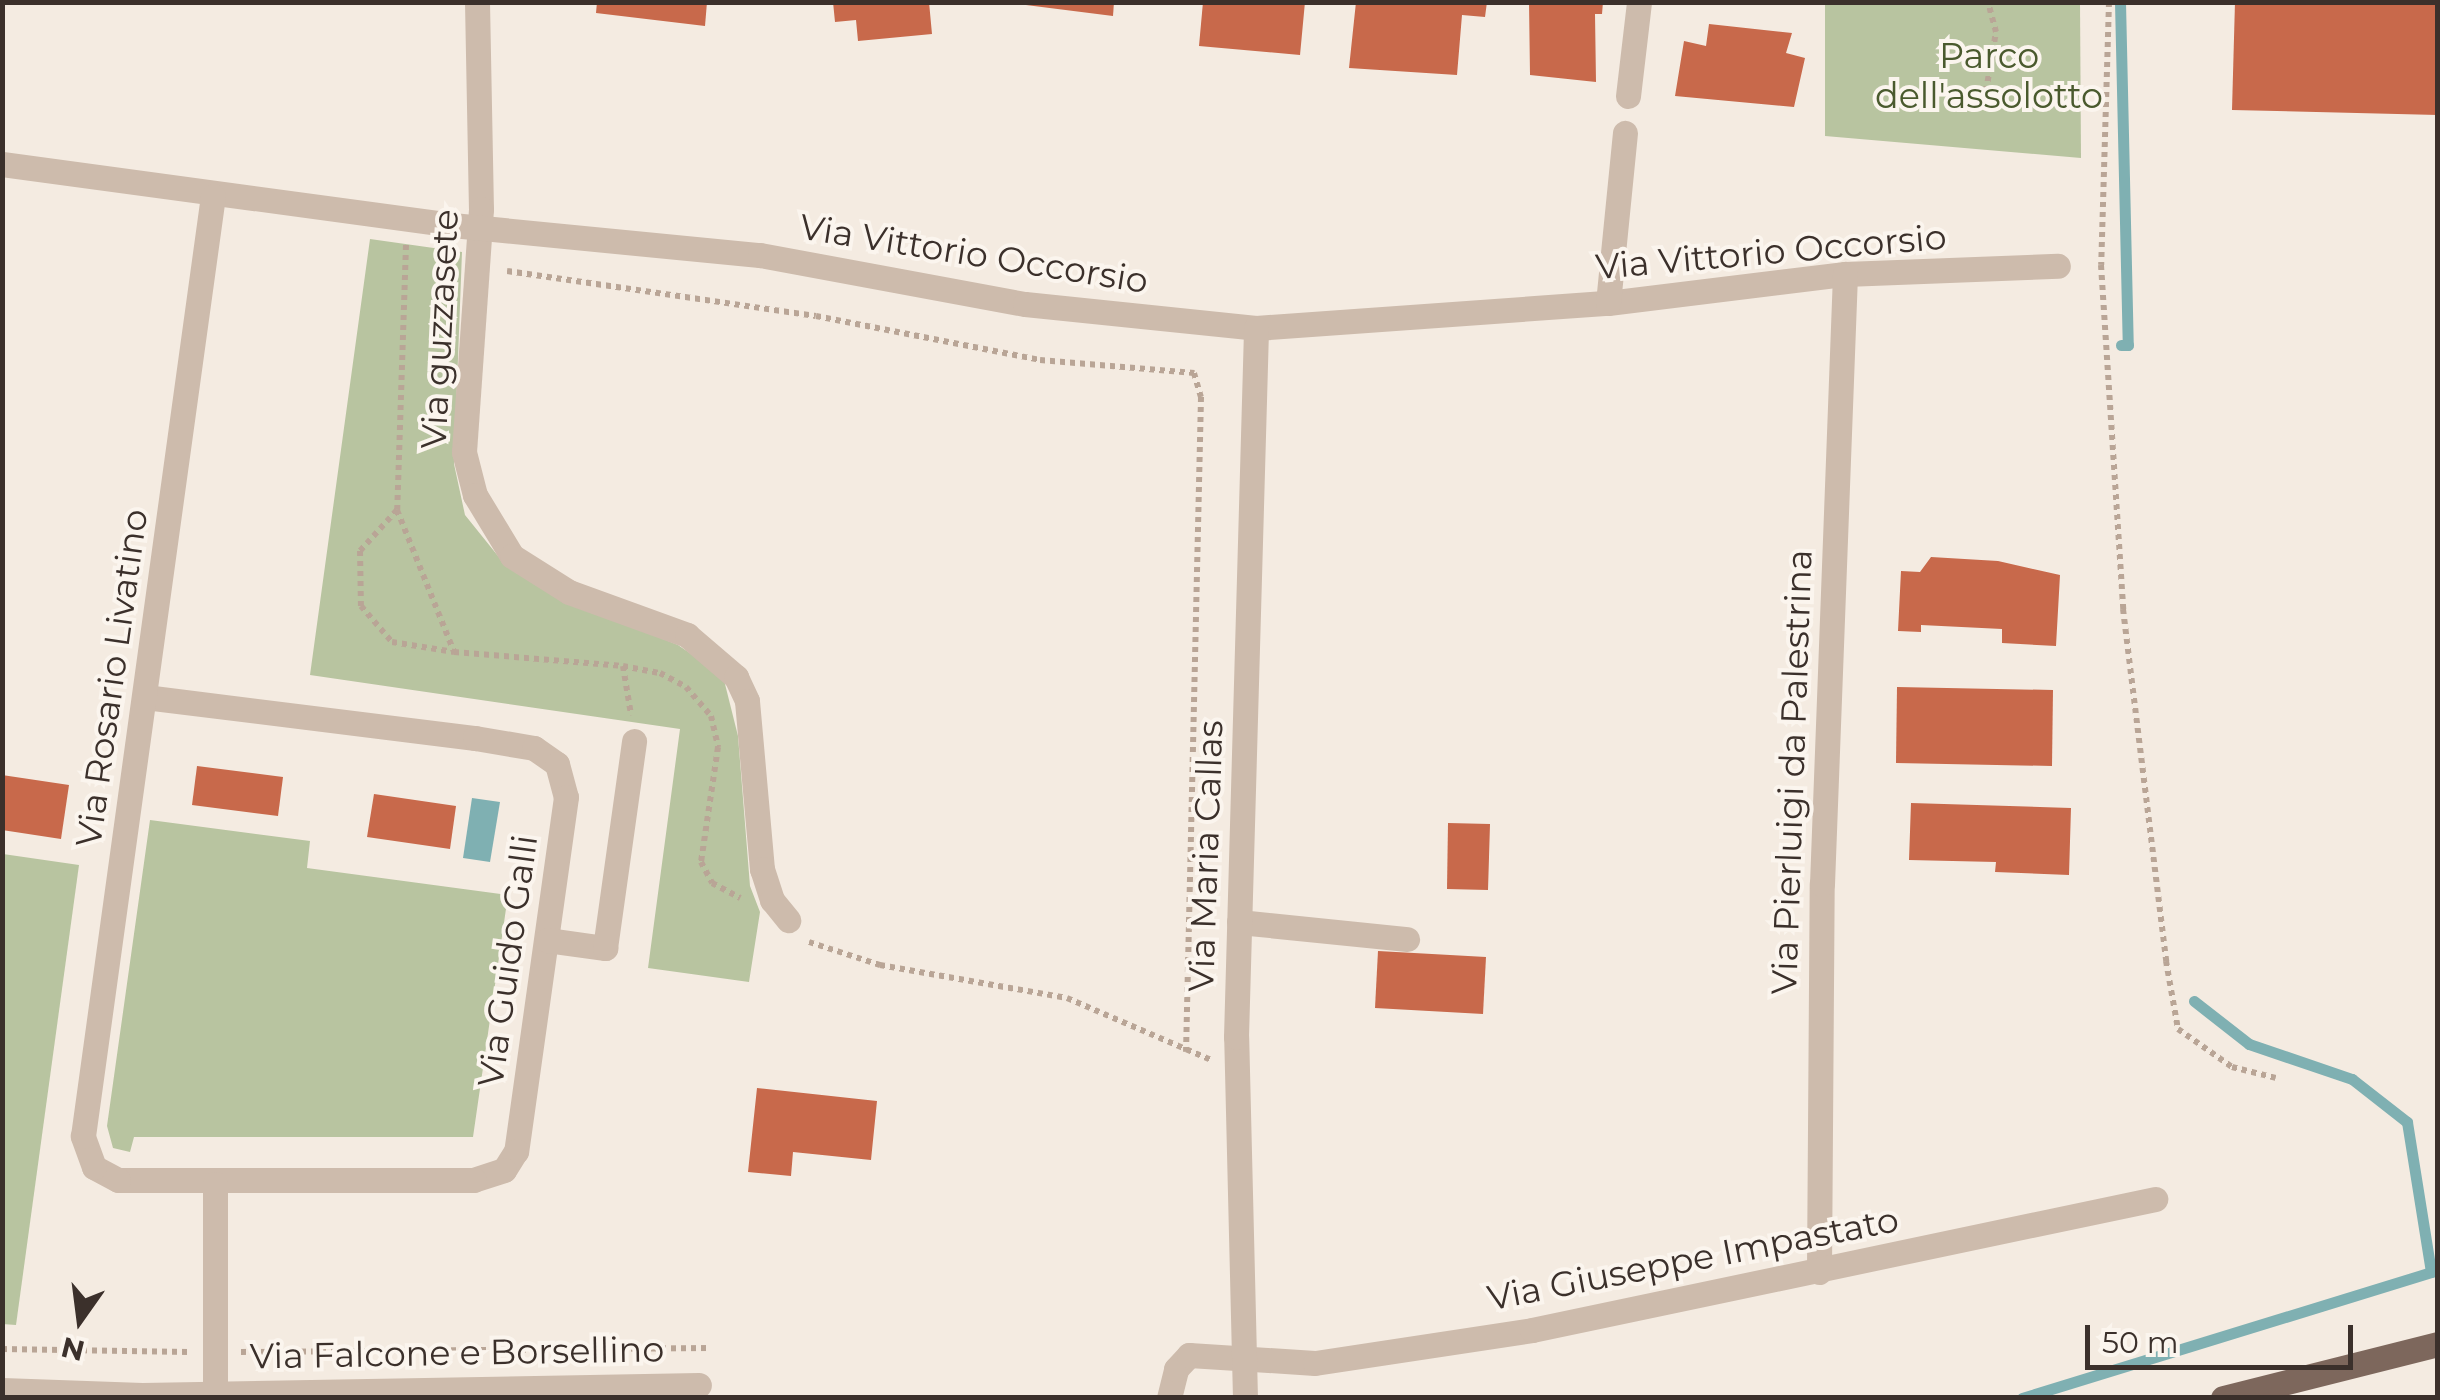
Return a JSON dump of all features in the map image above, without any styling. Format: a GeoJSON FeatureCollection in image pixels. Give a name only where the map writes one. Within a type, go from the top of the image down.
{"type":"FeatureCollection","features":[{"type":"Feature","properties":{"kind":"main road"},"geometry":{"type":"LineString","coordinates":[[2223,1398],[2438,1344]]}},
{"type":"Feature","properties":{"kind":"street","name":"Via guzzasete"},"geometry":{"type":"LineString","coordinates":[[476,2],[480,236],[464,452],[475,496],[512,556],[568,592],[687,635],[736,677],[747,701],[762,869],[772,900],[788,920]]}},
{"type":"Feature","properties":{"kind":"street"},"geometry":{"type":"LineString","coordinates":[[1628,96],[1639,2]]}},
{"type":"Feature","properties":{"kind":"street"},"geometry":{"type":"LineString","coordinates":[[1608,302],[1625,133]]}},
{"type":"Feature","properties":{"kind":"street","name":"Via Vittorio Occorsio"},"geometry":{"type":"LineString","coordinates":[[2,164],[480,236],[760,255],[1026,304],[1256,328],[1608,302],[1844,274],[2058,266]]}},
{"type":"Feature","properties":{"kind":"street","name":"Via Rosario Livatino"},"geometry":{"type":"LineString","coordinates":[[94,1167],[83,1136],[213,196]]}},
{"type":"Feature","properties":{"kind":"street","name":"Via Pierluigi da Palestrina"},"geometry":{"type":"LineString","coordinates":[[1819,1272],[1822,884],[1844,274]]}},
{"type":"Feature","properties":{"kind":"street","name":"Via Maria Callas"},"geometry":{"type":"LineString","coordinates":[[1241,1394],[1237,1063],[1256,328]]}},
{"type":"Feature","properties":{"kind":"street","name":"Via Guido Galli"},"geometry":{"type":"LineString","coordinates":[[94,1167],[118,1180],[216,1184],[495,1176],[516,1151],[566,797],[557,764],[534,748],[146,697]]}},
{"type":"Feature","properties":{"kind":"street"},"geometry":{"type":"LineString","coordinates":[[547,940],[605,948],[634,741]]}},
{"type":"Feature","properties":{"kind":"street"},"geometry":{"type":"LineString","coordinates":[[1239,922],[1407,940]]}},
{"type":"Feature","properties":{"kind":"street","name":"Via Falcone e Borsellino"},"geometry":{"type":"LineString","coordinates":[[215,1392],[216,1184]]}},
{"type":"Feature","properties":{"kind":"street","name":"Via Giuseppe Impastato"},"geometry":{"type":"LineString","coordinates":[[1169,1398],[1176,1369],[1189,1355],[1315,1363],[1532,1330],[2154,1199]]}},
{"type":"Feature","properties":{"kind":"street","name":"Via Falcone e Borsellino"},"geometry":{"type":"LineString","coordinates":[[2,1390],[215,1392],[699,1384]]}},
{"type":"Feature","properties":{"kind":"path"},"geometry":{"type":"LineString","coordinates":[[1986,90],[1996,32],[1988,2]]}},
{"type":"Feature","properties":{"kind":"path"},"geometry":{"type":"LineString","coordinates":[[2109,2],[2101,264],[2123,609],[2166,961],[2178,1029],[2232,1067],[2276,1078]]}},
{"type":"Feature","properties":{"kind":"path"},"geometry":{"type":"LineString","coordinates":[[480,236],[508,247],[507,274],[816,316],[1040,360],[1194,374],[1201,397],[1186,1052]]}},
{"type":"Feature","properties":{"kind":"path"},"geometry":{"type":"LineString","coordinates":[[397,510],[360,551],[361,606],[392,642],[428,652],[454,652]]}},
{"type":"Feature","properties":{"kind":"path"},"geometry":{"type":"LineString","coordinates":[[623,666],[634,741]]}},
{"type":"Feature","properties":{"kind":"path"},"geometry":{"type":"LineString","coordinates":[[788,920],[807,941],[844,957],[1067,998],[1186,1052],[1237,1063]]}},
{"type":"Feature","properties":{"kind":"path"},"geometry":{"type":"LineString","coordinates":[[2,1348],[214,1352],[710,1348]]}},
{"type":"Feature","properties":{"kind":"green space","name":"Parco dell'assolotto"},"geometry":{"type":"Polygon","coordinates":[[[1825,3],[2080,3],[2081,158],[1825,136],[1825,3]]]}},
{"type":"Feature","properties":{"kind":"green space"},"geometry":{"type":"Polygon","coordinates":[[[370,239],[462,252],[454,464],[465,515],[498,556],[557,596],[678,645],[723,676],[738,736],[750,886],[760,912],[749,982],[648,968],[680,729],[310,675],[370,239]]]}},
{"type":"Feature","properties":{"kind":"green space"},"geometry":{"type":"Polygon","coordinates":[[[150,820],[310,841],[307,868],[508,895],[473,1137],[134,1137],[130,1152],[113,1148],[107,1126],[150,820]]]}},
{"type":"Feature","properties":{"kind":"green space"},"geometry":{"type":"Polygon","coordinates":[[[3,854],[79,865],[16,1325],[2,1324],[3,854]]]}},
{"type":"Feature","properties":{"kind":"water"},"geometry":{"type":"Polygon","coordinates":[[[472,798],[500,802],[490,862],[463,858],[472,798]]]}},
{"type":"Feature","properties":{"kind":"building"},"geometry":{"type":"Polygon","coordinates":[[[597,2],[707,2],[705,26],[596,13],[597,2]]]}},
{"type":"Feature","properties":{"kind":"building"},"geometry":{"type":"Polygon","coordinates":[[[833,2],[929,2],[932,34],[858,41],[856,20],[835,22],[833,2]]]}},
{"type":"Feature","properties":{"kind":"building"},"geometry":{"type":"Polygon","coordinates":[[[1003,2],[1114,2],[1113,16],[1003,2]]]}},
{"type":"Feature","properties":{"kind":"building"},"geometry":{"type":"Polygon","coordinates":[[[1203,2],[1305,2],[1300,55],[1199,46],[1203,2]]]}},
{"type":"Feature","properties":{"kind":"building"},"geometry":{"type":"Polygon","coordinates":[[[1356,2],[1487,2],[1485,17],[1462,15],[1457,75],[1349,68],[1356,2]]]}},
{"type":"Feature","properties":{"kind":"building"},"geometry":{"type":"Polygon","coordinates":[[[1529,2],[1603,2],[1602,14],[1595,14],[1596,82],[1530,75],[1529,2]]]}},
{"type":"Feature","properties":{"kind":"building"},"geometry":{"type":"Polygon","coordinates":[[[2235,2],[2438,2],[2438,115],[2232,110],[2235,2]]]}},
{"type":"Feature","properties":{"kind":"building"},"geometry":{"type":"Polygon","coordinates":[[[1709,24],[1792,33],[1786,53],[1805,58],[1794,107],[1675,96],[1684,41],[1706,46],[1709,24]]]}},
{"type":"Feature","properties":{"kind":"building"},"geometry":{"type":"Polygon","coordinates":[[[1931,557],[1998,561],[2060,575],[2056,646],[2002,643],[2002,629],[1921,625],[1921,632],[1898,631],[1901,571],[1920,572],[1931,557]]]}},
{"type":"Feature","properties":{"kind":"building"},"geometry":{"type":"Polygon","coordinates":[[[1897,687],[2053,690],[2052,766],[1896,763],[1897,687]]]}},
{"type":"Feature","properties":{"kind":"building"},"geometry":{"type":"Polygon","coordinates":[[[197,766],[283,777],[278,816],[192,805],[197,766]]]}},
{"type":"Feature","properties":{"kind":"building"},"geometry":{"type":"Polygon","coordinates":[[[2,775],[69,785],[61,839],[2,830],[2,775]]]}},
{"type":"Feature","properties":{"kind":"building"},"geometry":{"type":"Polygon","coordinates":[[[374,794],[456,806],[450,849],[367,837],[374,794]]]}},
{"type":"Feature","properties":{"kind":"building"},"geometry":{"type":"Polygon","coordinates":[[[1911,803],[2071,808],[2069,875],[1995,872],[1996,862],[1909,860],[1911,803]]]}},
{"type":"Feature","properties":{"kind":"building"},"geometry":{"type":"Polygon","coordinates":[[[1448,823],[1490,824],[1488,890],[1447,889],[1448,823]]]}},
{"type":"Feature","properties":{"kind":"building"},"geometry":{"type":"Polygon","coordinates":[[[1378,951],[1486,957],[1483,1014],[1375,1008],[1378,951]]]}},
{"type":"Feature","properties":{"kind":"building"},"geometry":{"type":"Polygon","coordinates":[[[757,1088],[877,1101],[871,1160],[793,1152],[791,1176],[748,1172],[757,1088]]]}},
{"type":"Feature","properties":{"kind":"waterway"},"geometry":{"type":"LineString","coordinates":[[2120,2],[2128,345],[2121,345]]}},
{"type":"Feature","properties":{"kind":"waterway"},"geometry":{"type":"LineString","coordinates":[[2194,1001],[2249,1044],[2352,1079],[2407,1122],[2431,1272]]}},
{"type":"Feature","properties":{"kind":"waterway"},"geometry":{"type":"LineString","coordinates":[[2022,1398],[2438,1270]]}}]}
